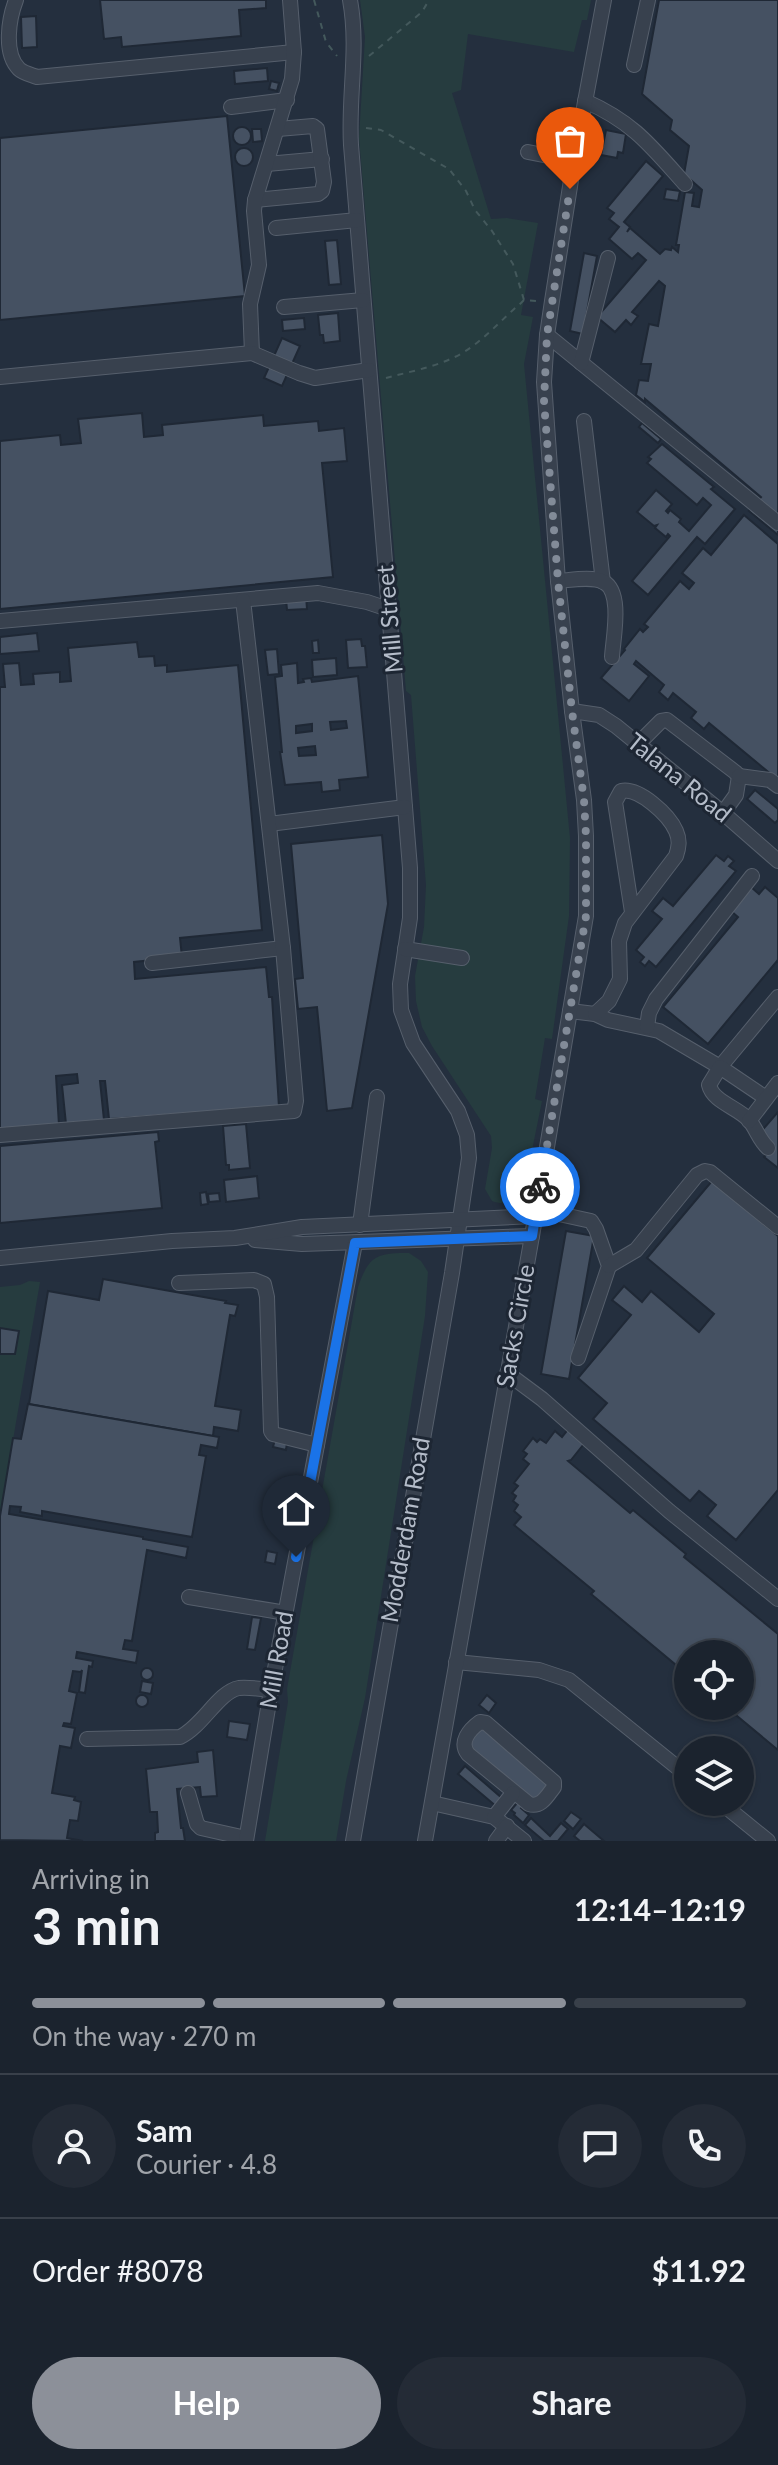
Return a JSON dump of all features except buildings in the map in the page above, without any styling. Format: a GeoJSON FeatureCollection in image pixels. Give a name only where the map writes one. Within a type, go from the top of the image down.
{"type":"FeatureCollection","features":[{"type":"Feature","properties":{"kind":"street"},"geometry":{"type":"LineString","coordinates":[[16,0],[9,36],[12,57],[20,70],[37,77],[294,52]]}},
{"type":"Feature","properties":{"kind":"street"},"geometry":{"type":"LineString","coordinates":[[252,353],[250,304],[259,265],[255,200],[292,79],[294,52],[290,0]]}},
{"type":"Feature","properties":{"kind":"street","name":"Mill Street"},"geometry":{"type":"LineString","coordinates":[[350,0],[354,25],[350,128],[411,896],[400,997],[413,1043],[453,1100],[467,1135],[469,1158],[460,1220]]}},
{"type":"Feature","properties":{"kind":"street","name":"Sacks Circle"},"geometry":{"type":"LineString","coordinates":[[425,1841],[586,916],[584,800],[558,581],[544,402],[552,301],[604,0]]}},
{"type":"Feature","properties":{"kind":"street"},"geometry":{"type":"LineString","coordinates":[[634,65],[648,0]]}},
{"type":"Feature","properties":{"kind":"street"},"geometry":{"type":"LineString","coordinates":[[231,107],[287,100]]}},
{"type":"Feature","properties":{"kind":"street"},"geometry":{"type":"LineString","coordinates":[[585,101],[633,127],[685,184]]}},
{"type":"Feature","properties":{"kind":"street"},"geometry":{"type":"LineString","coordinates":[[255,200],[318,194],[322,191],[322,159],[319,134],[315,127],[278,129]]}},
{"type":"Feature","properties":{"kind":"street"},"geometry":{"type":"LineString","coordinates":[[528,152],[574,161]]}},
{"type":"Feature","properties":{"kind":"street"},"geometry":{"type":"LineString","coordinates":[[267,164],[322,159]]}},
{"type":"Feature","properties":{"kind":"street"},"geometry":{"type":"LineString","coordinates":[[276,228],[357,220]]}},
{"type":"Feature","properties":{"kind":"street"},"geometry":{"type":"LineString","coordinates":[[581,363],[608,258]]}},
{"type":"Feature","properties":{"kind":"street"},"geometry":{"type":"LineString","coordinates":[[284,307],[363,300]]}},
{"type":"Feature","properties":{"kind":"street"},"geometry":{"type":"LineString","coordinates":[[547,335],[778,523]]}},
{"type":"Feature","properties":{"kind":"street"},"geometry":{"type":"LineString","coordinates":[[0,377],[252,353],[315,378],[370,377]]}},
{"type":"Feature","properties":{"kind":"street"},"geometry":{"type":"LineString","coordinates":[[584,421],[603,582]]}},
{"type":"Feature","properties":{"kind":"street"},"geometry":{"type":"LineString","coordinates":[[558,581],[589,579],[603,582],[613,590],[612,657]]}},
{"type":"Feature","properties":{"kind":"street"},"geometry":{"type":"LineString","coordinates":[[0,621],[318,593],[388,609]]}},
{"type":"Feature","properties":{"kind":"street"},"geometry":{"type":"LineString","coordinates":[[0,1135],[294,1111],[296,1101],[283,948],[243,600]]}},
{"type":"Feature","properties":{"kind":"street","name":"Talana Road"},"geometry":{"type":"LineString","coordinates":[[572,711],[599,715],[723,813],[778,861]]}},
{"type":"Feature","properties":{"kind":"street"},"geometry":{"type":"LineString","coordinates":[[638,744],[661,721],[667,720],[739,776],[770,780],[778,786]]}},
{"type":"Feature","properties":{"kind":"street"},"geometry":{"type":"LineString","coordinates":[[723,813],[736,795],[739,776]]}},
{"type":"Feature","properties":{"kind":"street"},"geometry":{"type":"LineString","coordinates":[[595,1014],[617,989],[621,970],[621,932],[632,912],[676,856],[679,844],[677,832],[669,818],[638,793],[628,790],[617,795],[615,802],[632,912]]}},
{"type":"Feature","properties":{"kind":"street"},"geometry":{"type":"LineString","coordinates":[[269,824],[405,807]]}},
{"type":"Feature","properties":{"kind":"street"},"geometry":{"type":"LineString","coordinates":[[647,1027],[656,999],[752,876]]}},
{"type":"Feature","properties":{"kind":"street"},"geometry":{"type":"LineString","coordinates":[[152,963],[283,948]]}},
{"type":"Feature","properties":{"kind":"street"},"geometry":{"type":"LineString","coordinates":[[405,949],[462,958]]}},
{"type":"Feature","properties":{"kind":"street"},"geometry":{"type":"LineString","coordinates":[[768,1148],[749,1121],[712,1093],[709,1085],[720,1067],[778,997]]}},
{"type":"Feature","properties":{"kind":"street"},"geometry":{"type":"LineString","coordinates":[[570,1011],[595,1014],[608,1020],[659,1031],[766,1098]]}},
{"type":"Feature","properties":{"kind":"street"},"geometry":{"type":"LineString","coordinates":[[749,1121],[778,1083]]}},
{"type":"Feature","properties":{"kind":"street"},"geometry":{"type":"LineString","coordinates":[[360,1225],[377,1097]]}},
{"type":"Feature","properties":{"kind":"street"},"geometry":{"type":"LineString","coordinates":[[609,1266],[636,1250],[697,1175],[705,1171],[778,1227]]}},
{"type":"Feature","properties":{"kind":"street"},"geometry":{"type":"LineString","coordinates":[[0,1258],[235,1238],[302,1227],[460,1220],[535,1212],[591,1221],[609,1266],[578,1358]]}},
{"type":"Feature","properties":{"kind":"street","name":"Modderdam Road"},"geometry":{"type":"LineString","coordinates":[[353,1841],[460,1220]]}},
{"type":"Feature","properties":{"kind":"street"},"geometry":{"type":"LineString","coordinates":[[235,1238],[302,1244],[532,1236]]}},
{"type":"Feature","properties":{"kind":"street","name":"Mill Road"},"geometry":{"type":"LineString","coordinates":[[246,1839],[355,1243]]}},
{"type":"Feature","properties":{"kind":"street"},"geometry":{"type":"LineString","coordinates":[[179,1283],[254,1280],[264,1284],[271,1431],[317,1445]]}},
{"type":"Feature","properties":{"kind":"street"},"geometry":{"type":"LineString","coordinates":[[507,1373],[542,1399],[669,1511],[778,1599]]}},
{"type":"Feature","properties":{"kind":"street"},"geometry":{"type":"LineString","coordinates":[[189,1597],[286,1613]]}},
{"type":"Feature","properties":{"kind":"street"},"geometry":{"type":"LineString","coordinates":[[456,1662],[539,1670],[569,1680],[674,1765]]}},
{"type":"Feature","properties":{"kind":"street"},"geometry":{"type":"LineString","coordinates":[[87,1739],[180,1737],[192,1731],[232,1690],[271,1690]]}},
{"type":"Feature","properties":{"kind":"street"},"geometry":{"type":"LineString","coordinates":[[477,1723],[486,1723],[554,1782],[554,1787],[537,1805],[529,1804],[513,1793],[464,1749],[464,1740],[477,1723]]}},
{"type":"Feature","properties":{"kind":"street"},"geometry":{"type":"LineString","coordinates":[[188,1793],[201,1828],[246,1839]]}},
{"type":"Feature","properties":{"kind":"street"},"geometry":{"type":"LineString","coordinates":[[494,1817],[513,1793]]}},
{"type":"Feature","properties":{"kind":"street"},"geometry":{"type":"LineString","coordinates":[[432,1803],[494,1817],[524,1841]]}},
{"type":"Feature","properties":{"kind":"street"},"geometry":{"type":"LineString","coordinates":[[737,1816],[768,1841]]}},
{"type":"Feature","properties":{"kind":"street"},"geometry":{"type":"LineString","coordinates":[[496,1841],[507,1826]]}},
{"type":"Feature","properties":{"kind":"path"},"geometry":{"type":"LineString","coordinates":[[314,0],[326,42],[335,55],[354,62],[378,49],[422,12],[429,0]]}},
{"type":"Feature","properties":{"kind":"path"},"geometry":{"type":"LineString","coordinates":[[350,128],[381,130],[449,169],[513,264],[524,300]]}},
{"type":"Feature","properties":{"kind":"path"},"geometry":{"type":"LineString","coordinates":[[370,377],[442,362],[479,341],[524,300],[552,301]]}},
{"type":"Feature","properties":{"kind":"green space"},"geometry":{"type":"Polygon","coordinates":[[[360,0],[591,0],[587,20],[582,20],[574,52],[468,34],[461,90],[452,93],[491,219],[538,223],[521,315],[533,317],[524,364],[570,838],[569,916],[552,1039],[545,1038],[535,1099],[542,1101],[524,1190],[506,1203],[492,1201],[485,1189],[491,1136],[432,1046],[422,1027],[416,1001],[415,976],[424,927],[426,885],[411,695],[406,691],[359,138],[365,37],[360,0]]]}},
{"type":"Feature","properties":{"kind":"green space"},"geometry":{"type":"Polygon","coordinates":[[[409,1253],[421,1261],[428,1272],[425,1316],[365,1698],[336,1841],[265,1841],[288,1702],[287,1689],[358,1287],[375,1258],[409,1253]]]}},
{"type":"Feature","properties":{"kind":"green space"},"geometry":{"type":"Polygon","coordinates":[[[40,1282],[0,1516],[0,1287],[40,1282]]]}},
{"type":"Feature","properties":{"kind":"way so far"},"geometry":{"type":"LineString","coordinates":[[540,1187],[586,916],[584,800],[558,581],[544,402],[547,335],[570,189]]}},
{"type":"Feature","properties":{"kind":"route"},"geometry":{"type":"LineString","coordinates":[[296,1557],[355,1243],[532,1236],[540,1187]]}}]}
